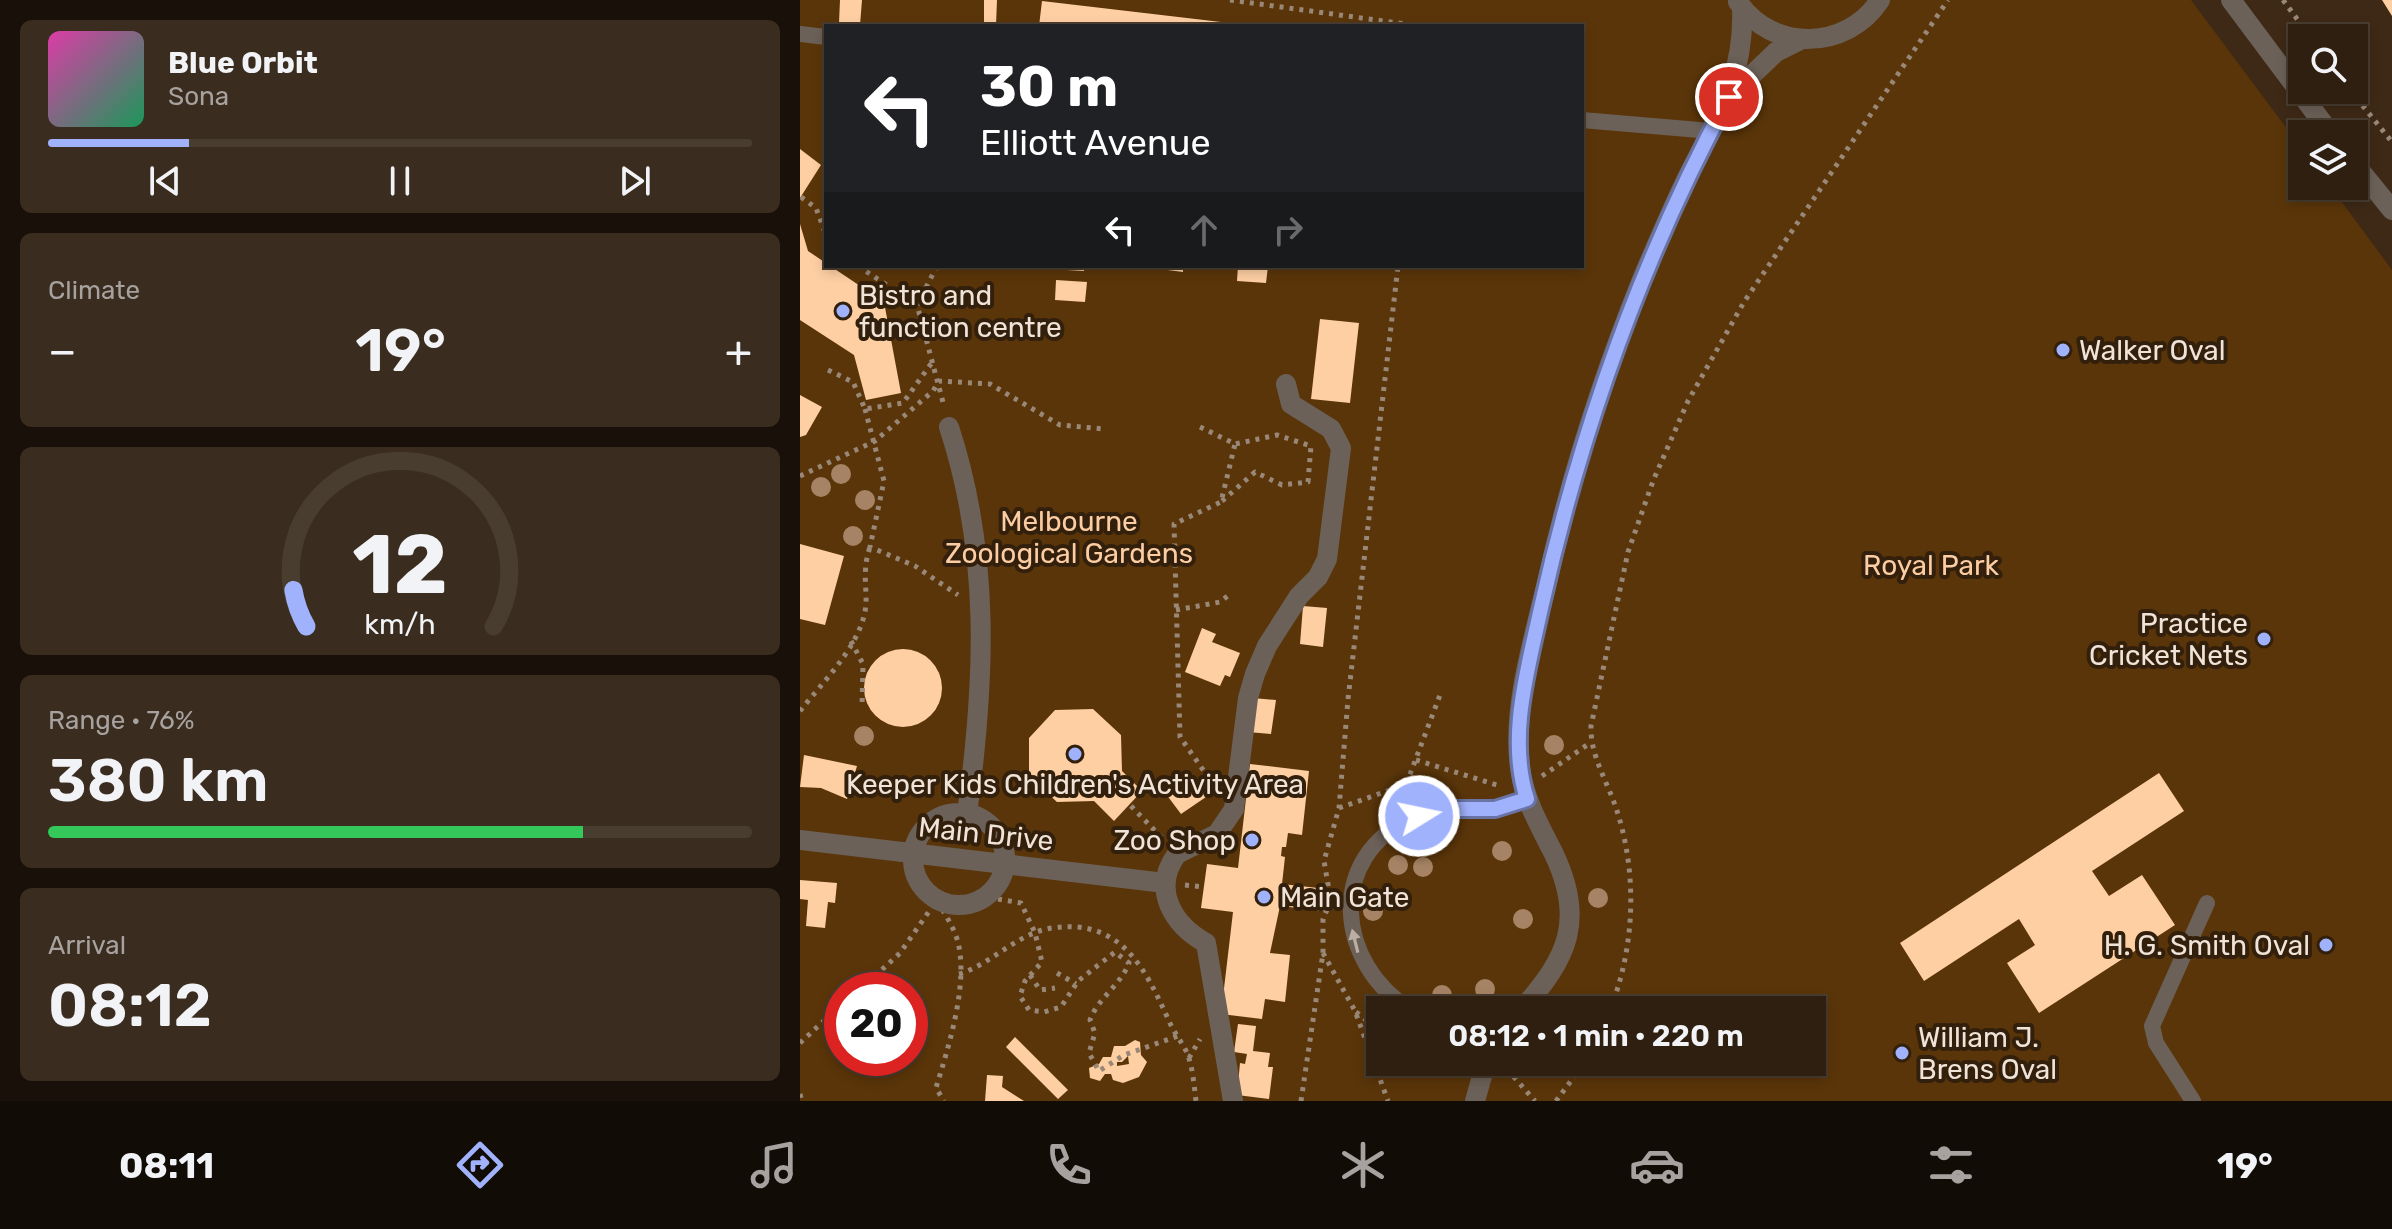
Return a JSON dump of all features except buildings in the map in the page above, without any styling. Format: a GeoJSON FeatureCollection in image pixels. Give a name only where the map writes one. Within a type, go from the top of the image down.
{"type":"FeatureCollection","features":[{"type":"Feature","properties":{"kind":"street"},"geometry":{"type":"LineString","coordinates":[[1729,97],[1776,52],[1802,39],[1843,32],[1864,18],[1880,0]]}},
{"type":"Feature","properties":{"kind":"street"},"geometry":{"type":"LineString","coordinates":[[2231,0],[2321,120]]}},
{"type":"Feature","properties":{"kind":"street"},"geometry":{"type":"LineString","coordinates":[[1740,4],[1769,30],[1802,39]]}},
{"type":"Feature","properties":{"kind":"street"},"geometry":{"type":"LineString","coordinates":[[1532,996],[1558,964],[1569,920],[1565,881],[1527,799],[1519,755],[1530,657],[1570,488],[1609,368],[1644,275],[1729,97],[1742,48],[1740,4]]}},
{"type":"Feature","properties":{"kind":"street"},"geometry":{"type":"LineString","coordinates":[[2368,180],[2392,210]]}},
{"type":"Feature","properties":{"kind":"street"},"geometry":{"type":"LineString","coordinates":[[1233,1101],[1206,943],[1184,929],[1170,911],[1165,883],[1177,854],[1217,834],[1238,797],[1250,688],[1267,646],[1302,592],[1318,577],[1327,559],[1340,461],[1336,435],[1321,421],[1291,404],[1286,384]]}},
{"type":"Feature","properties":{"kind":"street"},"geometry":{"type":"LineString","coordinates":[[949,427],[962,468],[982,612],[981,698],[967,814]]}},
{"type":"Feature","properties":{"kind":"street"},"geometry":{"type":"LineString","coordinates":[[953,813],[967,814],[983,819],[996,831],[1003,846],[1005,863],[1000,880],[990,893],[965,905],[937,900],[918,881],[913,855],[920,835],[934,821],[953,813]]}},
{"type":"Feature","properties":{"kind":"street","name":"Main Drive"},"geometry":{"type":"LineString","coordinates":[[800,840],[1165,883]]}},
{"type":"Feature","properties":{"kind":"street"},"geometry":{"type":"LineString","coordinates":[[1475,1101],[1489,1076]]}},
{"type":"Feature","properties":{"kind":"lane"},"geometry":{"type":"LineString","coordinates":[[800,34],[824,37]]}},
{"type":"Feature","properties":{"kind":"lane"},"geometry":{"type":"LineString","coordinates":[[1584,120],[1711,131]]}},
{"type":"Feature","properties":{"kind":"lane"},"geometry":{"type":"LineString","coordinates":[[1394,996],[1373,979],[1355,946],[1350,902],[1361,869],[1382,840],[1419,816],[1448,809],[1495,809],[1527,799]]}},
{"type":"Feature","properties":{"kind":"lane"},"geometry":{"type":"LineString","coordinates":[[2193,1101],[2156,1043],[2152,1026],[2207,903]]}},
{"type":"Feature","properties":{"kind":"path"},"geometry":{"type":"LineString","coordinates":[[1230,0],[1405,24]]}},
{"type":"Feature","properties":{"kind":"path"},"geometry":{"type":"LineString","coordinates":[[1615,996],[1622,979],[1628,939],[1630,876],[1617,811],[1590,743],[1590,734],[1599,677],[1631,541],[1669,445],[1721,339],[1948,0]]}},
{"type":"Feature","properties":{"kind":"path"},"geometry":{"type":"LineString","coordinates":[[2284,0],[2301,24]]}},
{"type":"Feature","properties":{"kind":"path"},"geometry":{"type":"LineString","coordinates":[[2361,104],[2392,142]]}},
{"type":"Feature","properties":{"kind":"path"},"geometry":{"type":"LineString","coordinates":[[801,197],[816,208],[824,230]]}},
{"type":"Feature","properties":{"kind":"path"},"geometry":{"type":"LineString","coordinates":[[861,268],[917,305],[939,381]]}},
{"type":"Feature","properties":{"kind":"path"},"geometry":{"type":"LineString","coordinates":[[917,305],[936,268]]}},
{"type":"Feature","properties":{"kind":"path"},"geometry":{"type":"LineString","coordinates":[[1301,1101],[1323,953],[1323,919],[1328,900],[1324,861],[1339,808],[1348,699],[1398,268]]}},
{"type":"Feature","properties":{"kind":"path"},"geometry":{"type":"LineString","coordinates":[[865,409],[903,403],[933,360]]}},
{"type":"Feature","properties":{"kind":"path"},"geometry":{"type":"LineString","coordinates":[[800,711],[851,641],[865,615],[863,568],[884,481],[865,409],[853,382],[828,370]]}},
{"type":"Feature","properties":{"kind":"path"},"geometry":{"type":"LineString","coordinates":[[1200,427],[1235,444],[1277,435],[1311,446],[1308,482],[1282,485],[1255,472],[1221,502],[1174,524],[1180,737],[1206,774],[1238,797]]}},
{"type":"Feature","properties":{"kind":"path"},"geometry":{"type":"LineString","coordinates":[[1221,502],[1235,444]]}},
{"type":"Feature","properties":{"kind":"path"},"geometry":{"type":"LineString","coordinates":[[870,547],[915,566],[982,612]]}},
{"type":"Feature","properties":{"kind":"path"},"geometry":{"type":"LineString","coordinates":[[1176,610],[1220,602],[1230,594]]}},
{"type":"Feature","properties":{"kind":"path"},"geometry":{"type":"LineString","coordinates":[[851,641],[863,664],[862,707]]}},
{"type":"Feature","properties":{"kind":"path"},"geometry":{"type":"LineString","coordinates":[[1339,808],[1393,789],[1409,777],[1440,695]]}},
{"type":"Feature","properties":{"kind":"path"},"geometry":{"type":"LineString","coordinates":[[1416,760],[1496,785]]}},
{"type":"Feature","properties":{"kind":"path"},"geometry":{"type":"LineString","coordinates":[[1131,806],[1177,854]]}},
{"type":"Feature","properties":{"kind":"path"},"geometry":{"type":"LineString","coordinates":[[990,893],[998,899],[1021,903],[1035,933],[1042,960],[1030,975],[1020,999],[1026,1008],[1037,1012],[1061,1007],[1076,984],[1115,952],[1129,963],[1113,989],[1096,1005],[1090,1020],[1095,1033],[1089,1053],[1099,1071],[1124,1055],[1178,1036]]}},
{"type":"Feature","properties":{"kind":"path"},"geometry":{"type":"LineString","coordinates":[[879,972],[900,953],[937,900],[958,941],[959,974],[953,1028],[936,1088],[944,1101]]}},
{"type":"Feature","properties":{"kind":"path"},"geometry":{"type":"LineString","coordinates":[[959,974],[986,963],[1035,933],[1054,928],[1109,935],[1129,951],[1145,971],[1190,1061],[1196,1101]]}},
{"type":"Feature","properties":{"kind":"path"},"geometry":{"type":"LineString","coordinates":[[1323,953],[1355,1011],[1388,1101]]}},
{"type":"Feature","properties":{"kind":"path"},"geometry":{"type":"LineString","coordinates":[[1057,973],[1076,984]]}},
{"type":"Feature","properties":{"kind":"path"},"geometry":{"type":"LineString","coordinates":[[1030,975],[1040,990],[1055,988]]}},
{"type":"Feature","properties":{"kind":"path"},"geometry":{"type":"LineString","coordinates":[[1355,1011],[1366,1020]]}},
{"type":"Feature","properties":{"kind":"path"},"geometry":{"type":"LineString","coordinates":[[800,1043],[824,1021]]}},
{"type":"Feature","properties":{"kind":"path"},"geometry":{"type":"LineString","coordinates":[[1513,1076],[1522,1082],[1535,1101]]}},
{"type":"Feature","properties":{"kind":"path"},"geometry":{"type":"LineString","coordinates":[[1556,1101],[1575,1076]]}},
{"type":"Feature","properties":{"kind":"path"},"geometry":{"type":"LineString","coordinates":[[800,1094],[802,1101]]}},
{"type":"Feature","properties":{"kind":"green space","name":"Royal Park"},"geometry":{"type":"Polygon","coordinates":[[[800,0],[2191,0],[2288,130],[2288,200],[2340,200],[2392,270],[2392,1101],[800,1101],[800,0]]]}},
{"type":"Feature","properties":{"kind":"place","name":"Bistro and function centre"},"geometry":{"type":"Point","coordinates":[843,311]}},
{"type":"Feature","properties":{"kind":"place","name":"Walker Oval"},"geometry":{"type":"Point","coordinates":[2063,350]}},
{"type":"Feature","properties":{"kind":"place","name":"Practice Cricket Nets"},"geometry":{"type":"Point","coordinates":[2264,639]}},
{"type":"Feature","properties":{"kind":"place","name":"Keeper Kids Children's Activity Area"},"geometry":{"type":"Point","coordinates":[1075,754]}},
{"type":"Feature","properties":{"kind":"place","name":"Zoo Shop"},"geometry":{"type":"Point","coordinates":[1252,840]}},
{"type":"Feature","properties":{"kind":"place","name":"Main Gate"},"geometry":{"type":"Point","coordinates":[1264,897]}},
{"type":"Feature","properties":{"kind":"place","name":"H. G. Smith Oval"},"geometry":{"type":"Point","coordinates":[2326,945]}},
{"type":"Feature","properties":{"kind":"place","name":"William J. Brens Oval"},"geometry":{"type":"Point","coordinates":[1902,1053]}},
{"type":"Feature","properties":{"kind":"route"},"geometry":{"type":"LineString","coordinates":[[1419,816],[1448,809],[1495,809],[1527,799],[1519,755],[1519,729],[1530,657],[1570,488],[1609,368],[1644,275],[1689,175],[1729,97]]}},
{"type":"Feature","properties":{"kind":"park label","name":"Melbourne Zoological Gardens"},"geometry":{"type":"Point","coordinates":[1069,537]}}]}
